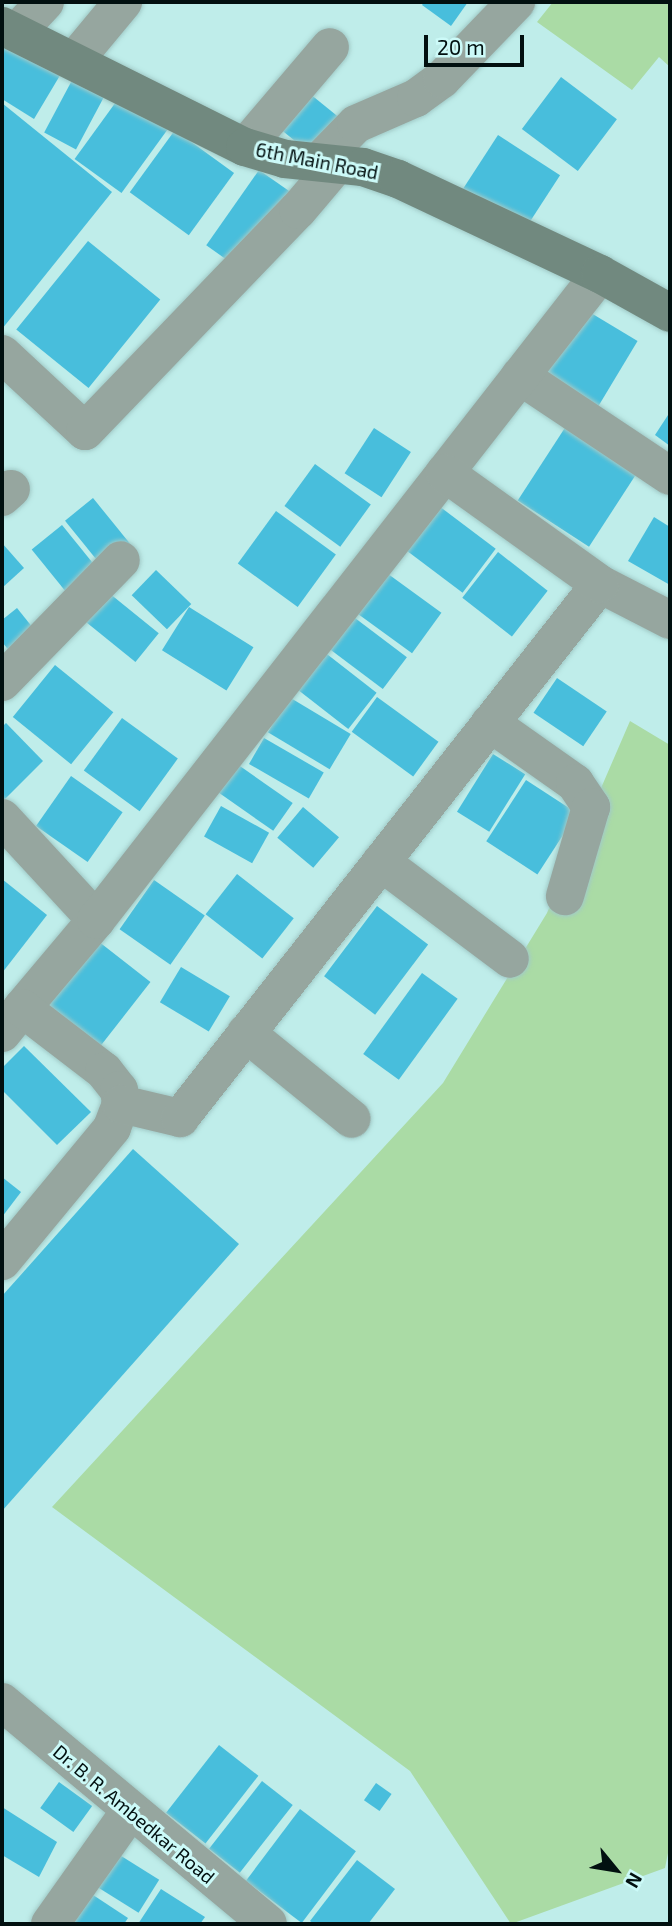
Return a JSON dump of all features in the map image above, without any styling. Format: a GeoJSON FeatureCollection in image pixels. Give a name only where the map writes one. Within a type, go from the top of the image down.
{"type":"FeatureCollection","features":[{"type":"Feature","properties":{"kind":"street"},"geometry":{"type":"LineString","coordinates":[[9,29],[45,2]]}},
{"type":"Feature","properties":{"kind":"street"},"geometry":{"type":"LineString","coordinates":[[74,61],[123,2]]}},
{"type":"Feature","properties":{"kind":"street"},"geometry":{"type":"LineString","coordinates":[[2,354],[85,431],[298,210],[356,124],[416,98],[442,79],[516,2]]}},
{"type":"Feature","properties":{"kind":"street","name":"6th Main Road"},"geometry":{"type":"LineString","coordinates":[[9,29],[245,147],[285,159],[382,172],[600,274],[670,313]]}},
{"type":"Feature","properties":{"kind":"street"},"geometry":{"type":"LineString","coordinates":[[245,147],[330,47]]}},
{"type":"Feature","properties":{"kind":"street"},"geometry":{"type":"LineString","coordinates":[[2,1261],[113,1128],[121,1104],[119,1090],[104,1071],[12,1021],[96,920],[600,274]]}},
{"type":"Feature","properties":{"kind":"street"},"geometry":{"type":"LineString","coordinates":[[520,376],[670,476]]}},
{"type":"Feature","properties":{"kind":"street"},"geometry":{"type":"LineString","coordinates":[[445,473],[600,584],[670,620]]}},
{"type":"Feature","properties":{"kind":"street"},"geometry":{"type":"LineString","coordinates":[[2,682],[121,560]]}},
{"type":"Feature","properties":{"kind":"street"},"geometry":{"type":"LineString","coordinates":[[121,1104],[180,1118],[600,584]]}},
{"type":"Feature","properties":{"kind":"street"},"geometry":{"type":"LineString","coordinates":[[490,723],[575,783],[590,807],[565,896]]}},
{"type":"Feature","properties":{"kind":"street"},"geometry":{"type":"LineString","coordinates":[[2,818],[96,920]]}},
{"type":"Feature","properties":{"kind":"street"},"geometry":{"type":"LineString","coordinates":[[381,862],[510,959]]}},
{"type":"Feature","properties":{"kind":"street"},"geometry":{"type":"LineString","coordinates":[[246,1033],[352,1119]]}},
{"type":"Feature","properties":{"kind":"street","name":"Dr. B. R. Ambedkar Road"},"geometry":{"type":"LineString","coordinates":[[2,1702],[268,1924]]}},
{"type":"Feature","properties":{"kind":"street"},"geometry":{"type":"LineString","coordinates":[[50,1924],[130,1811]]}},
{"type":"Feature","properties":{"kind":"green space"},"geometry":{"type":"Polygon","coordinates":[[[553,2],[670,2],[670,67],[659,57],[632,90],[537,22],[553,2]]]}},
{"type":"Feature","properties":{"kind":"green space"},"geometry":{"type":"Polygon","coordinates":[[[630,721],[670,745],[670,1843],[665,1868],[511,1924],[410,1771],[52,1507],[443,1083],[547,913],[630,721]]]}},
{"type":"Feature","properties":{"kind":"building"},"geometry":{"type":"Polygon","coordinates":[[[424,2],[468,2],[451,26],[422,5],[424,2]]]}},
{"type":"Feature","properties":{"kind":"building"},"geometry":{"type":"Polygon","coordinates":[[[11,35],[65,67],[34,119],[2,99],[2,51],[11,35]]]}},
{"type":"Feature","properties":{"kind":"building"},"geometry":{"type":"Polygon","coordinates":[[[78,69],[110,86],[76,149],[44,133],[78,69]]]}},
{"type":"Feature","properties":{"kind":"building"},"geometry":{"type":"Polygon","coordinates":[[[561,77],[617,119],[578,171],[522,129],[561,77]]]}},
{"type":"Feature","properties":{"kind":"building"},"geometry":{"type":"Polygon","coordinates":[[[299,85],[341,119],[312,155],[270,121],[299,85]]]}},
{"type":"Feature","properties":{"kind":"building"},"geometry":{"type":"Polygon","coordinates":[[[121,95],[168,129],[121,193],[75,159],[121,95]]]}},
{"type":"Feature","properties":{"kind":"building"},"geometry":{"type":"Polygon","coordinates":[[[2,103],[112,192],[2,329],[2,103]]]}},
{"type":"Feature","properties":{"kind":"building"},"geometry":{"type":"Polygon","coordinates":[[[175,130],[234,173],[189,235],[130,192],[175,130]]]}},
{"type":"Feature","properties":{"kind":"building"},"geometry":{"type":"Polygon","coordinates":[[[498,135],[560,175],[525,230],[463,190],[498,135]]]}},
{"type":"Feature","properties":{"kind":"building"},"geometry":{"type":"Polygon","coordinates":[[[259,170],[290,192],[237,267],[206,245],[259,170]]]}},
{"type":"Feature","properties":{"kind":"building"},"geometry":{"type":"Polygon","coordinates":[[[88,241],[160,300],[89,388],[16,330],[88,241]]]}},
{"type":"Feature","properties":{"kind":"building"},"geometry":{"type":"Polygon","coordinates":[[[581,307],[638,341],[597,408],[541,374],[581,307]]]}},
{"type":"Feature","properties":{"kind":"building"},"geometry":{"type":"Polygon","coordinates":[[[670,412],[670,446],[655,435],[670,412]]]}},
{"type":"Feature","properties":{"kind":"building"},"geometry":{"type":"Polygon","coordinates":[[[570,420],[641,466],[589,547],[518,501],[570,420]]]}},
{"type":"Feature","properties":{"kind":"building"},"geometry":{"type":"Polygon","coordinates":[[[374,428],[411,452],[381,497],[345,473],[374,428]]]}},
{"type":"Feature","properties":{"kind":"building"},"geometry":{"type":"Polygon","coordinates":[[[315,464],[371,505],[340,547],[284,506],[315,464]]]}},
{"type":"Feature","properties":{"kind":"building"},"geometry":{"type":"Polygon","coordinates":[[[93,498],[134,549],[106,571],[65,521],[93,498]]]}},
{"type":"Feature","properties":{"kind":"building"},"geometry":{"type":"Polygon","coordinates":[[[431,500],[496,549],[463,593],[398,544],[431,500]]]}},
{"type":"Feature","properties":{"kind":"building"},"geometry":{"type":"Polygon","coordinates":[[[276,511],[336,554],[298,607],[238,564],[276,511]]]}},
{"type":"Feature","properties":{"kind":"building"},"geometry":{"type":"Polygon","coordinates":[[[654,517],[670,527],[670,585],[628,561],[654,517]]]}},
{"type":"Feature","properties":{"kind":"building"},"geometry":{"type":"Polygon","coordinates":[[[62,525],[102,574],[71,599],[32,550],[62,525]]]}},
{"type":"Feature","properties":{"kind":"building"},"geometry":{"type":"Polygon","coordinates":[[[2,543],[24,568],[2,588],[2,543]]]}},
{"type":"Feature","properties":{"kind":"building"},"geometry":{"type":"Polygon","coordinates":[[[498,552],[548,591],[512,636],[462,598],[498,552]]]}},
{"type":"Feature","properties":{"kind":"building"},"geometry":{"type":"Polygon","coordinates":[[[156,570],[191,604],[167,629],[132,595],[156,570]]]}},
{"type":"Feature","properties":{"kind":"building"},"geometry":{"type":"Polygon","coordinates":[[[384,571],[441,613],[412,653],[355,611],[384,571]]]}},
{"type":"Feature","properties":{"kind":"building"},"geometry":{"type":"Polygon","coordinates":[[[109,593],[159,633],[135,662],[86,622],[109,593]]]}},
{"type":"Feature","properties":{"kind":"building"},"geometry":{"type":"Polygon","coordinates":[[[189,607],[253,647],[226,691],[162,650],[189,607]]]}},
{"type":"Feature","properties":{"kind":"building"},"geometry":{"type":"Polygon","coordinates":[[[17,608],[41,638],[16,659],[2,642],[2,620],[17,608]]]}},
{"type":"Feature","properties":{"kind":"building"},"geometry":{"type":"Polygon","coordinates":[[[351,615],[407,657],[383,689],[327,647],[351,615]]]}},
{"type":"Feature","properties":{"kind":"building"},"geometry":{"type":"Polygon","coordinates":[[[323,651],[377,693],[348,729],[295,687],[323,651]]]}},
{"type":"Feature","properties":{"kind":"building"},"geometry":{"type":"Polygon","coordinates":[[[55,665],[113,712],[71,764],[13,717],[55,665]]]}},
{"type":"Feature","properties":{"kind":"building"},"geometry":{"type":"Polygon","coordinates":[[[557,678],[607,712],[583,746],[534,713],[557,678]]]}},
{"type":"Feature","properties":{"kind":"building"},"geometry":{"type":"Polygon","coordinates":[[[289,697],[351,734],[330,769],[268,732],[289,697]]]}},
{"type":"Feature","properties":{"kind":"building"},"geometry":{"type":"Polygon","coordinates":[[[377,697],[438,742],[413,776],[352,732],[377,697]]]}},
{"type":"Feature","properties":{"kind":"building"},"geometry":{"type":"Polygon","coordinates":[[[122,718],[178,759],[140,811],[84,771],[122,718]]]}},
{"type":"Feature","properties":{"kind":"building"},"geometry":{"type":"Polygon","coordinates":[[[6,723],[43,761],[2,802],[2,727],[6,723]]]}},
{"type":"Feature","properties":{"kind":"building"},"geometry":{"type":"Polygon","coordinates":[[[264,738],[324,772],[309,798],[249,764],[264,738]]]}},
{"type":"Feature","properties":{"kind":"building"},"geometry":{"type":"Polygon","coordinates":[[[493,754],[525,774],[489,832],[457,812],[493,754]]]}},
{"type":"Feature","properties":{"kind":"building"},"geometry":{"type":"Polygon","coordinates":[[[237,764],[293,803],[273,831],[217,792],[237,764]]]}},
{"type":"Feature","properties":{"kind":"building"},"geometry":{"type":"Polygon","coordinates":[[[71,776],[123,812],[88,862],[36,826],[71,776]]]}},
{"type":"Feature","properties":{"kind":"building"},"geometry":{"type":"Polygon","coordinates":[[[526,780],[577,813],[537,874],[486,841],[526,780]]]}},
{"type":"Feature","properties":{"kind":"building"},"geometry":{"type":"Polygon","coordinates":[[[221,806],[269,833],[252,863],[204,837],[221,806]]]}},
{"type":"Feature","properties":{"kind":"building"},"geometry":{"type":"Polygon","coordinates":[[[303,807],[339,837],[313,868],[277,838],[303,807]]]}},
{"type":"Feature","properties":{"kind":"building"},"geometry":{"type":"Polygon","coordinates":[[[237,874],[294,918],[262,959],[206,914],[237,874]]]}},
{"type":"Feature","properties":{"kind":"building"},"geometry":{"type":"Polygon","coordinates":[[[2,879],[47,915],[2,973],[2,879]]]}},
{"type":"Feature","properties":{"kind":"building"},"geometry":{"type":"Polygon","coordinates":[[[154,880],[205,916],[170,965],[120,929],[154,880]]]}},
{"type":"Feature","properties":{"kind":"building"},"geometry":{"type":"Polygon","coordinates":[[[377,906],[428,945],[375,1015],[324,976],[377,906]]]}},
{"type":"Feature","properties":{"kind":"building"},"geometry":{"type":"Polygon","coordinates":[[[89,934],[150,982],[94,1055],[32,1006],[89,934]]]}},
{"type":"Feature","properties":{"kind":"building"},"geometry":{"type":"Polygon","coordinates":[[[181,967],[230,996],[209,1032],[160,1002],[181,967]]]}},
{"type":"Feature","properties":{"kind":"building"},"geometry":{"type":"Polygon","coordinates":[[[422,973],[458,999],[399,1080],[363,1054],[422,973]]]}},
{"type":"Feature","properties":{"kind":"building"},"geometry":{"type":"Polygon","coordinates":[[[24,1046],[91,1112],[57,1145],[2,1090],[2,1068],[24,1046]]]}},
{"type":"Feature","properties":{"kind":"building"},"geometry":{"type":"Polygon","coordinates":[[[133,1149],[239,1244],[2,1511],[2,1296],[133,1149]]]}},
{"type":"Feature","properties":{"kind":"building"},"geometry":{"type":"Polygon","coordinates":[[[2,1177],[21,1192],[2,1217],[2,1177]]]}},
{"type":"Feature","properties":{"kind":"building"},"geometry":{"type":"Polygon","coordinates":[[[219,1745],[258,1776],[205,1844],[166,1813],[219,1745]]]}},
{"type":"Feature","properties":{"kind":"building"},"geometry":{"type":"Polygon","coordinates":[[[262,1781],[293,1805],[240,1873],[209,1849],[262,1781]]]}},
{"type":"Feature","properties":{"kind":"building"},"geometry":{"type":"Polygon","coordinates":[[[59,1782],[92,1806],[73,1832],[40,1808],[59,1782]]]}},
{"type":"Feature","properties":{"kind":"building"},"geometry":{"type":"Polygon","coordinates":[[[376,1783],[392,1794],[380,1811],[364,1800],[376,1783]]]}},
{"type":"Feature","properties":{"kind":"building"},"geometry":{"type":"Polygon","coordinates":[[[2,1807],[57,1842],[39,1877],[2,1855],[2,1807]]]}},
{"type":"Feature","properties":{"kind":"building"},"geometry":{"type":"Polygon","coordinates":[[[300,1809],[356,1851],[302,1923],[246,1881],[300,1809]]]}},
{"type":"Feature","properties":{"kind":"building"},"geometry":{"type":"Polygon","coordinates":[[[110,1849],[159,1880],[139,1913],[89,1882],[110,1849]]]}},
{"type":"Feature","properties":{"kind":"building"},"geometry":{"type":"Polygon","coordinates":[[[357,1860],[395,1889],[368,1924],[314,1924],[310,1921],[357,1860]]]}},
{"type":"Feature","properties":{"kind":"building"},"geometry":{"type":"Polygon","coordinates":[[[161,1889],[205,1917],[200,1924],[138,1924],[161,1889]]]}},
{"type":"Feature","properties":{"kind":"building"},"geometry":{"type":"Polygon","coordinates":[[[87,1891],[128,1918],[124,1924],[70,1924],[87,1891]]]}}]}
